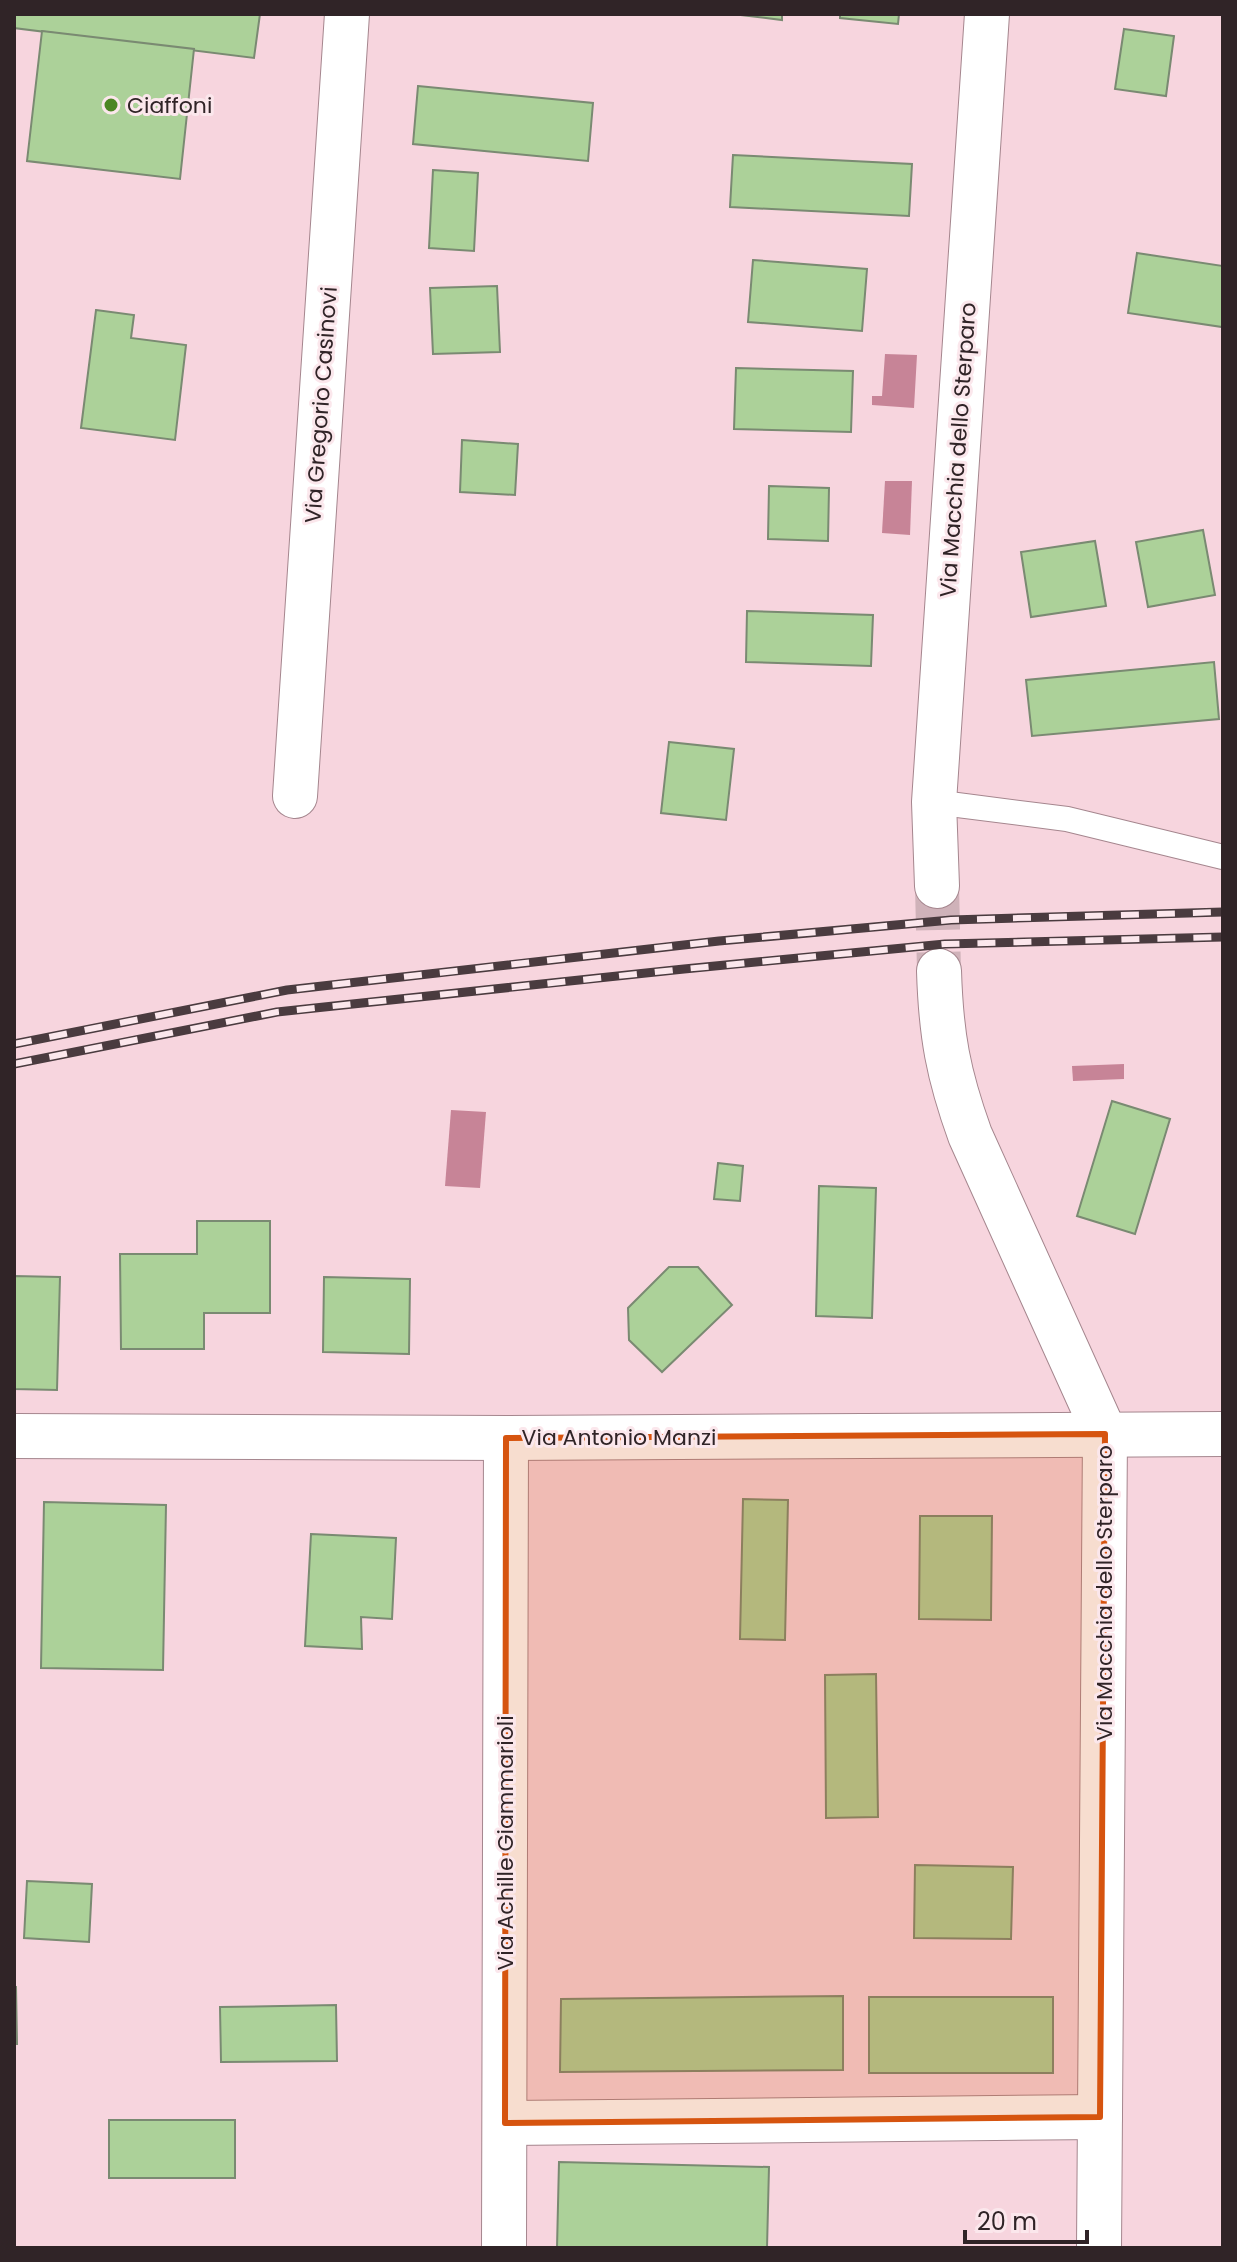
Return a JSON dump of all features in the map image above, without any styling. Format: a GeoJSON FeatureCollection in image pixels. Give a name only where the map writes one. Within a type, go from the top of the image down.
{"type":"FeatureCollection","features":[{"type":"Feature","properties":{"kind":"street","name":"Via Gregorio Casinovi"},"geometry":{"type":"LineString","coordinates":[[295,796],[347,14]]}},
{"type":"Feature","properties":{"kind":"street","name":"Via Macchia dello Sterparo"},"geometry":{"type":"LineString","coordinates":[[937,886],[934,802],[987,14]]}},
{"type":"Feature","properties":{"kind":"street","name":"Via Macchia dello Sterparo"},"geometry":{"type":"LineString","coordinates":[[939,971],[943,1045],[958,1103],[1105,1434],[1099,2248]]}},
{"type":"Feature","properties":{"kind":"street","name":"Via Antonio Manzi"},"geometry":{"type":"LineString","coordinates":[[14,1436],[506,1438],[1223,1434]]}},
{"type":"Feature","properties":{"kind":"street","name":"Via Achille Giammarioli"},"geometry":{"type":"LineString","coordinates":[[504,2248],[506,1438]]}},
{"type":"Feature","properties":{"kind":"street"},"geometry":{"type":"LineString","coordinates":[[505,2123],[1100,2117]]}},
{"type":"Feature","properties":{"kind":"lane"},"geometry":{"type":"LineString","coordinates":[[934,802],[1067,819],[1223,857]]}},
{"type":"Feature","properties":{"kind":"highlighted area"},"geometry":{"type":"Polygon","coordinates":[[[1105,1434],[1100,2117],[505,2123],[506,1438],[1105,1434]]]}},
{"type":"Feature","properties":{"kind":"shaded area"},"geometry":{"type":"Polygon","coordinates":[[[885,354],[917,355],[914,408],[872,405],[872,396],[882,396],[885,354]]]}},
{"type":"Feature","properties":{"kind":"shaded area"},"geometry":{"type":"Polygon","coordinates":[[[885,481],[912,481],[910,535],[882,533],[885,481]]]}},
{"type":"Feature","properties":{"kind":"shaded area"},"geometry":{"type":"Polygon","coordinates":[[[1124,1064],[1124,1079],[1073,1081],[1072,1066],[1124,1064]]]}},
{"type":"Feature","properties":{"kind":"shaded area"},"geometry":{"type":"Polygon","coordinates":[[[451,1110],[486,1112],[480,1188],[445,1186],[451,1110]]]}},
{"type":"Feature","properties":{"kind":"building"},"geometry":{"type":"Polygon","coordinates":[[[14,14],[260,14],[254,58],[14,28],[14,14]]]}},
{"type":"Feature","properties":{"kind":"building"},"geometry":{"type":"Polygon","coordinates":[[[732,14],[782,14],[782,20],[732,14]]]}},
{"type":"Feature","properties":{"kind":"building"},"geometry":{"type":"Polygon","coordinates":[[[840,14],[899,14],[898,24],[840,18],[840,14]]]}},
{"type":"Feature","properties":{"kind":"building"},"geometry":{"type":"Polygon","coordinates":[[[1124,29],[1174,36],[1166,96],[1115,89],[1124,29]]]}},
{"type":"Feature","properties":{"kind":"building","name":"Ciaffoni"},"geometry":{"type":"Polygon","coordinates":[[[42,31],[194,49],[180,179],[27,161],[42,31]]]}},
{"type":"Feature","properties":{"kind":"building"},"geometry":{"type":"Polygon","coordinates":[[[418,86],[593,103],[588,161],[413,144],[418,86]]]}},
{"type":"Feature","properties":{"kind":"building"},"geometry":{"type":"Polygon","coordinates":[[[733,155],[912,164],[909,216],[730,207],[733,155]]]}},
{"type":"Feature","properties":{"kind":"building"},"geometry":{"type":"Polygon","coordinates":[[[433,170],[478,173],[474,251],[429,248],[433,170]]]}},
{"type":"Feature","properties":{"kind":"building"},"geometry":{"type":"Polygon","coordinates":[[[1137,253],[1223,266],[1222,327],[1128,313],[1137,253]]]}},
{"type":"Feature","properties":{"kind":"building"},"geometry":{"type":"Polygon","coordinates":[[[753,260],[867,269],[862,331],[748,322],[753,260]]]}},
{"type":"Feature","properties":{"kind":"building"},"geometry":{"type":"Polygon","coordinates":[[[497,286],[500,352],[433,354],[430,288],[497,286]]]}},
{"type":"Feature","properties":{"kind":"building"},"geometry":{"type":"Polygon","coordinates":[[[96,310],[134,315],[131,338],[186,345],[175,440],[81,428],[96,310]]]}},
{"type":"Feature","properties":{"kind":"building"},"geometry":{"type":"Polygon","coordinates":[[[736,368],[853,371],[851,432],[734,429],[736,368]]]}},
{"type":"Feature","properties":{"kind":"building"},"geometry":{"type":"Polygon","coordinates":[[[462,440],[518,444],[515,495],[460,492],[462,440]]]}},
{"type":"Feature","properties":{"kind":"building"},"geometry":{"type":"Polygon","coordinates":[[[769,486],[829,488],[828,541],[768,539],[769,486]]]}},
{"type":"Feature","properties":{"kind":"building"},"geometry":{"type":"Polygon","coordinates":[[[1203,530],[1215,595],[1148,607],[1136,542],[1203,530]]]}},
{"type":"Feature","properties":{"kind":"building"},"geometry":{"type":"Polygon","coordinates":[[[1095,541],[1106,606],[1031,617],[1021,552],[1095,541]]]}},
{"type":"Feature","properties":{"kind":"building"},"geometry":{"type":"Polygon","coordinates":[[[747,611],[873,615],[871,666],[746,662],[747,611]]]}},
{"type":"Feature","properties":{"kind":"building"},"geometry":{"type":"Polygon","coordinates":[[[1214,662],[1219,719],[1032,736],[1026,680],[1214,662]]]}},
{"type":"Feature","properties":{"kind":"building"},"geometry":{"type":"Polygon","coordinates":[[[669,742],[734,749],[726,820],[661,813],[669,742]]]}},
{"type":"Feature","properties":{"kind":"building"},"geometry":{"type":"Polygon","coordinates":[[[1112,1101],[1170,1119],[1135,1234],[1077,1216],[1112,1101]]]}},
{"type":"Feature","properties":{"kind":"building"},"geometry":{"type":"Polygon","coordinates":[[[718,1163],[743,1166],[740,1201],[714,1199],[718,1163]]]}},
{"type":"Feature","properties":{"kind":"building"},"geometry":{"type":"Polygon","coordinates":[[[819,1186],[876,1188],[872,1318],[816,1316],[819,1186]]]}},
{"type":"Feature","properties":{"kind":"building"},"geometry":{"type":"Polygon","coordinates":[[[197,1221],[270,1221],[270,1313],[204,1313],[204,1349],[121,1349],[120,1254],[197,1254],[197,1221]]]}},
{"type":"Feature","properties":{"kind":"building"},"geometry":{"type":"Polygon","coordinates":[[[669,1267],[698,1267],[732,1305],[662,1372],[629,1340],[628,1308],[669,1267]]]}},
{"type":"Feature","properties":{"kind":"building"},"geometry":{"type":"Polygon","coordinates":[[[14,1276],[60,1277],[57,1390],[14,1389],[14,1276]]]}},
{"type":"Feature","properties":{"kind":"building"},"geometry":{"type":"Polygon","coordinates":[[[324,1277],[410,1279],[409,1354],[323,1352],[324,1277]]]}},
{"type":"Feature","properties":{"kind":"building"},"geometry":{"type":"Polygon","coordinates":[[[743,1499],[788,1500],[785,1640],[740,1639],[743,1499]]]}},
{"type":"Feature","properties":{"kind":"building"},"geometry":{"type":"Polygon","coordinates":[[[44,1502],[166,1505],[163,1670],[41,1668],[44,1502]]]}},
{"type":"Feature","properties":{"kind":"building"},"geometry":{"type":"Polygon","coordinates":[[[920,1516],[992,1516],[991,1620],[919,1619],[920,1516]]]}},
{"type":"Feature","properties":{"kind":"building"},"geometry":{"type":"Polygon","coordinates":[[[311,1534],[396,1538],[392,1619],[361,1617],[362,1649],[305,1646],[311,1534]]]}},
{"type":"Feature","properties":{"kind":"building"},"geometry":{"type":"Polygon","coordinates":[[[876,1674],[878,1817],[826,1818],[825,1675],[876,1674]]]}},
{"type":"Feature","properties":{"kind":"building"},"geometry":{"type":"Polygon","coordinates":[[[915,1865],[1013,1867],[1011,1939],[914,1938],[915,1865]]]}},
{"type":"Feature","properties":{"kind":"building"},"geometry":{"type":"Polygon","coordinates":[[[27,1881],[92,1884],[89,1942],[24,1938],[27,1881]]]}},
{"type":"Feature","properties":{"kind":"building"},"geometry":{"type":"Polygon","coordinates":[[[16,1987],[17,2044],[14,2044],[16,1987]]]}},
{"type":"Feature","properties":{"kind":"building"},"geometry":{"type":"Polygon","coordinates":[[[843,1996],[843,2070],[560,2072],[561,1999],[843,1996]]]}},
{"type":"Feature","properties":{"kind":"building"},"geometry":{"type":"Polygon","coordinates":[[[869,1997],[1053,1997],[1053,2073],[869,2073],[869,1997]]]}},
{"type":"Feature","properties":{"kind":"building"},"geometry":{"type":"Polygon","coordinates":[[[336,2005],[337,2061],[221,2062],[220,2007],[336,2005]]]}},
{"type":"Feature","properties":{"kind":"building"},"geometry":{"type":"Polygon","coordinates":[[[109,2120],[235,2120],[235,2178],[109,2178],[109,2120]]]}},
{"type":"Feature","properties":{"kind":"building"},"geometry":{"type":"Polygon","coordinates":[[[559,2162],[769,2167],[767,2248],[557,2248],[559,2162]]]}},
{"type":"Feature","properties":{"kind":"tunnel"},"geometry":{"type":"LineString","coordinates":[[937,886],[939,971]]}},
{"type":"Feature","properties":{"kind":"railway"},"geometry":{"type":"LineString","coordinates":[[14,1044],[287,990],[719,941],[951,920],[1223,912]]}},
{"type":"Feature","properties":{"kind":"railway"},"geometry":{"type":"LineString","coordinates":[[14,1064],[277,1012],[684,969],[945,944],[1223,937]]}},
{"type":"Feature","properties":{"kind":"place","name":"Ciaffoni"},"geometry":{"type":"Point","coordinates":[111,105]}}]}
